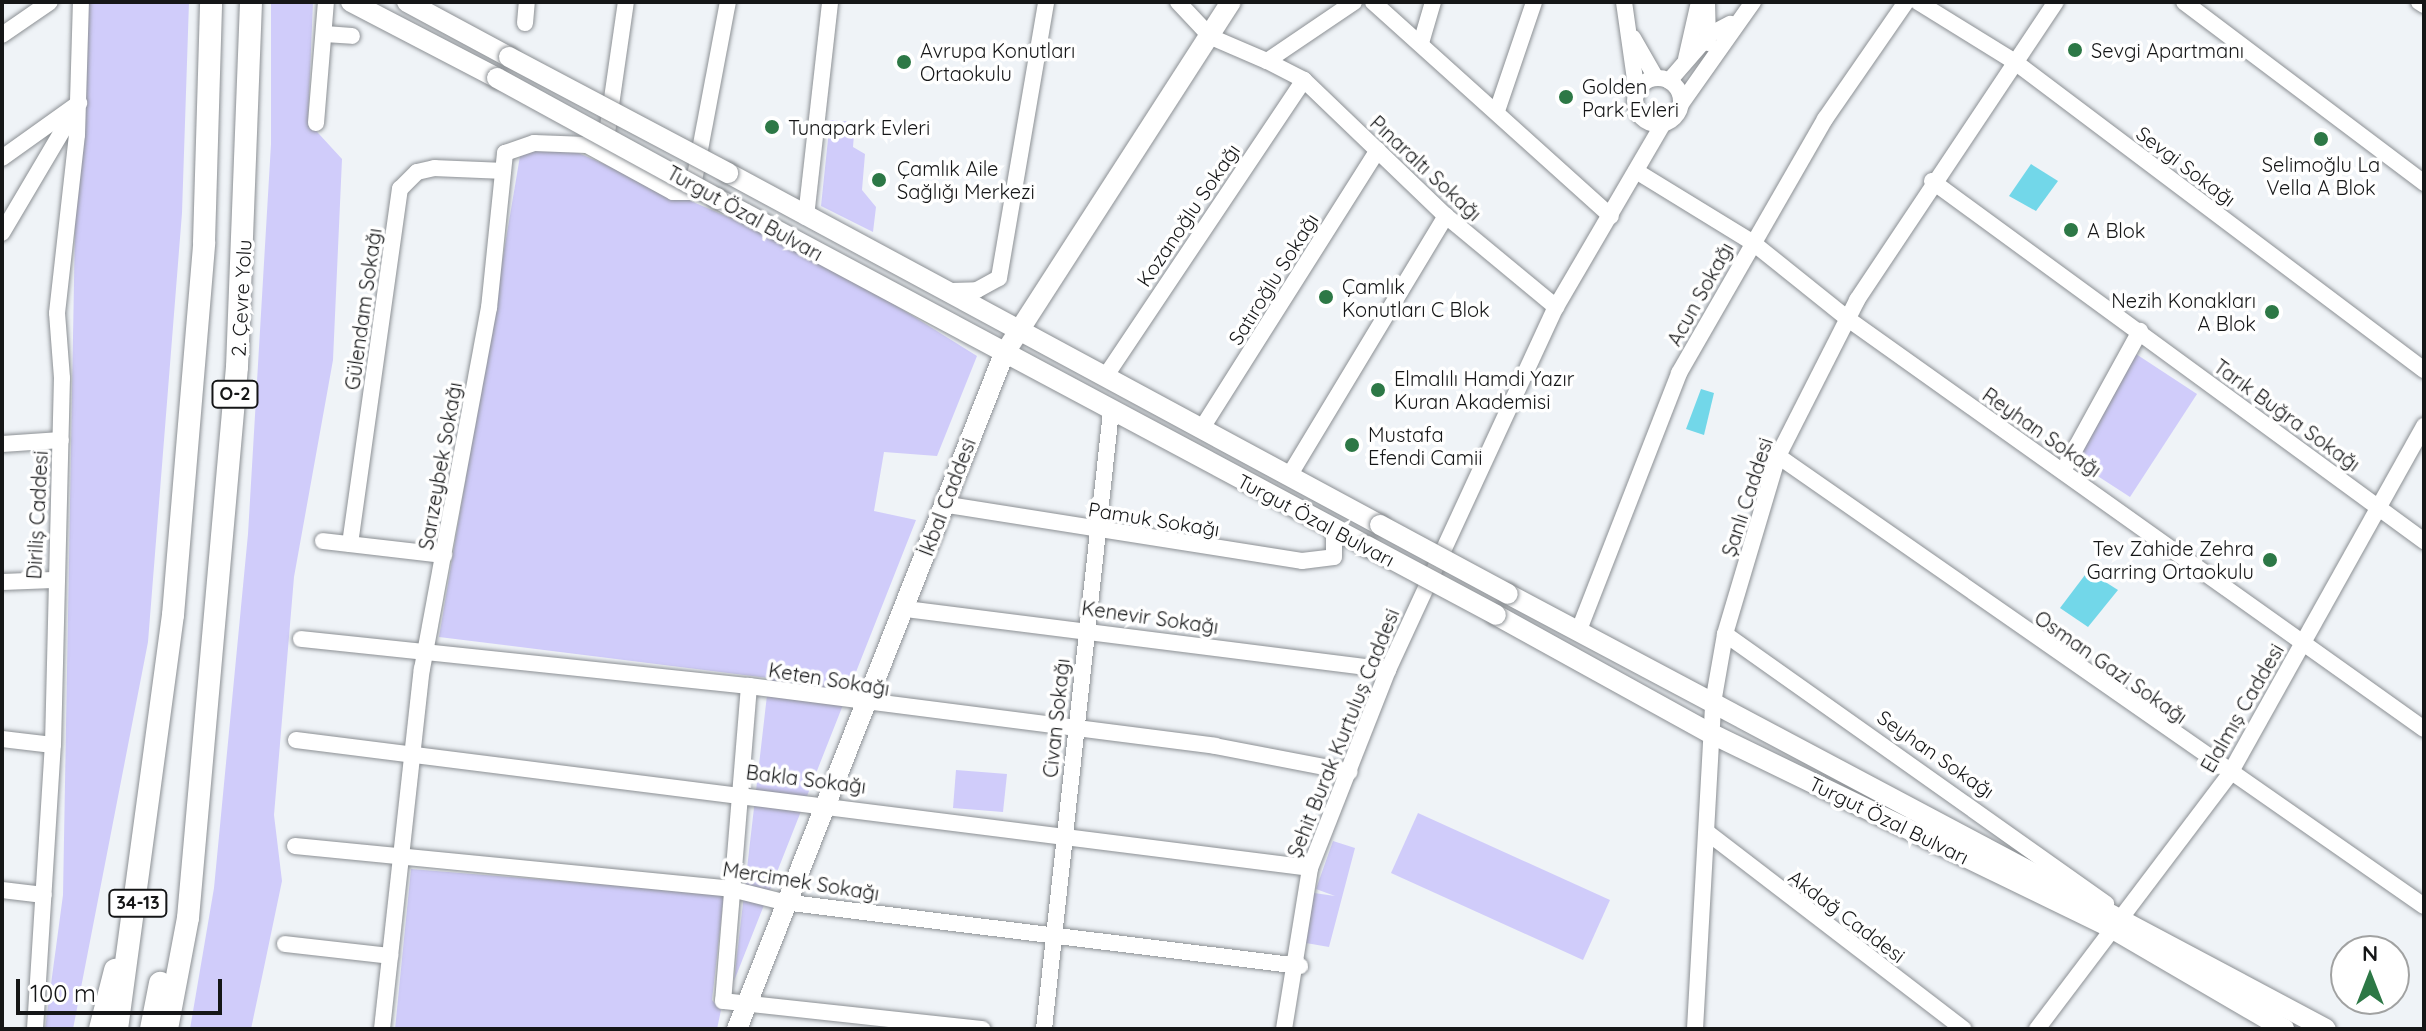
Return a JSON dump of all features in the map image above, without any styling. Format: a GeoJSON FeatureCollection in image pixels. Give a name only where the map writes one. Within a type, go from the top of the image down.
{"type":"FeatureCollection","features":[{"type":"Feature","properties":{"kind":"highway","name":"2. Çevre Yolu"},"geometry":{"type":"LineString","coordinates":[[154,777],[204,242],[211,2]]}},
{"type":"Feature","properties":{"kind":"highway","name":"2. Çevre Yolu"},"geometry":{"type":"LineString","coordinates":[[196,784],[237,367],[251,2]]}},
{"type":"Feature","properties":{"kind":"highway"},"geometry":{"type":"LineString","coordinates":[[100,1029],[154,777]]}},
{"type":"Feature","properties":{"kind":"highway","name":"34-13"},"geometry":{"type":"LineString","coordinates":[[117,1029],[154,777]]}},
{"type":"Feature","properties":{"kind":"highway"},"geometry":{"type":"LineString","coordinates":[[167,1029],[188,918],[196,784]]}},
{"type":"Feature","properties":{"kind":"highway","name":"34-13"},"geometry":{"type":"LineString","coordinates":[[151,1029],[196,784]]}},
{"type":"Feature","properties":{"kind":"main road","name":"Turgut Özal Bulvarı"},"geometry":{"type":"LineString","coordinates":[[407,2],[806,217],[1024,328],[1289,476],[2114,920],[2326,1029]]}},
{"type":"Feature","properties":{"kind":"main road","name":"İkbal Caddesi"},"geometry":{"type":"LineString","coordinates":[[737,1029],[783,902],[869,706],[942,504],[1004,354],[1024,328],[1231,2]]}},
{"type":"Feature","properties":{"kind":"main road","name":"Turgut Özal Bulvarı"},"geometry":{"type":"LineString","coordinates":[[353,3],[1496,615],[1710,733],[2114,920],[2284,1029]]}},
{"type":"Feature","properties":{"kind":"street"},"geometry":{"type":"LineString","coordinates":[[2,35],[50,2]]}},
{"type":"Feature","properties":{"kind":"street","name":"Diriliş Caddesi"},"geometry":{"type":"LineString","coordinates":[[35,1029],[53,745],[53,580],[61,440],[57,313],[79,103],[81,2]]}},
{"type":"Feature","properties":{"kind":"street"},"geometry":{"type":"LineString","coordinates":[[316,123],[326,2]]}},
{"type":"Feature","properties":{"kind":"street"},"geometry":{"type":"LineString","coordinates":[[525,23],[527,2]]}},
{"type":"Feature","properties":{"kind":"street"},"geometry":{"type":"LineString","coordinates":[[604,154],[626,2]]}},
{"type":"Feature","properties":{"kind":"street"},"geometry":{"type":"LineString","coordinates":[[503,171],[505,153],[534,143],[587,145],[684,196],[692,192],[728,2]]}},
{"type":"Feature","properties":{"kind":"street"},"geometry":{"type":"LineString","coordinates":[[806,217],[830,2]]}},
{"type":"Feature","properties":{"kind":"street"},"geometry":{"type":"LineString","coordinates":[[952,291],[977,290],[999,278],[1046,2]]}},
{"type":"Feature","properties":{"kind":"street"},"geometry":{"type":"LineString","coordinates":[[1178,2],[1211,37]]}},
{"type":"Feature","properties":{"kind":"street"},"geometry":{"type":"LineString","coordinates":[[1267,61],[1354,2]]}},
{"type":"Feature","properties":{"kind":"street"},"geometry":{"type":"LineString","coordinates":[[1373,2],[1498,108],[1611,216]]}},
{"type":"Feature","properties":{"kind":"street"},"geometry":{"type":"LineString","coordinates":[[1421,43],[1433,2]]}},
{"type":"Feature","properties":{"kind":"street"},"geometry":{"type":"LineString","coordinates":[[1498,108],[1534,2]]}},
{"type":"Feature","properties":{"kind":"street"},"geometry":{"type":"LineString","coordinates":[[1624,2],[1641,117],[1639,166]]}},
{"type":"Feature","properties":{"kind":"street"},"geometry":{"type":"LineString","coordinates":[[1686,63],[1699,2]]}},
{"type":"Feature","properties":{"kind":"street"},"geometry":{"type":"LineString","coordinates":[[1700,79],[1709,35],[1707,2]]}},
{"type":"Feature","properties":{"kind":"street"},"geometry":{"type":"LineString","coordinates":[[1637,93],[1663,80],[1686,63],[1709,35],[1731,23],[1753,2]]}},
{"type":"Feature","properties":{"kind":"street","name":"Acun Sokağı"},"geometry":{"type":"LineString","coordinates":[[1579,630],[1679,373],[1752,242],[1906,2]]}},
{"type":"Feature","properties":{"kind":"street","name":"Sevgi Sokağı"},"geometry":{"type":"LineString","coordinates":[[1918,2],[2015,62],[2424,370]]}},
{"type":"Feature","properties":{"kind":"street","name":"Şanlı Caddesi"},"geometry":{"type":"LineString","coordinates":[[1695,1029],[1713,703],[1725,634],[1778,456],[1848,319],[1932,181],[2056,2]]}},
{"type":"Feature","properties":{"kind":"street"},"geometry":{"type":"LineString","coordinates":[[2184,2],[2424,183]]}},
{"type":"Feature","properties":{"kind":"street"},"geometry":{"type":"LineString","coordinates":[[1639,166],[1663,124],[1700,79],[1731,23]]}},
{"type":"Feature","properties":{"kind":"street"},"geometry":{"type":"LineString","coordinates":[[1628,29],[1681,104]]}},
{"type":"Feature","properties":{"kind":"street"},"geometry":{"type":"LineString","coordinates":[[325,34],[352,36]]}},
{"type":"Feature","properties":{"kind":"street","name":"Pınaraltı Sokağı"},"geometry":{"type":"LineString","coordinates":[[1211,37],[1304,80],[1446,216],[1556,307]]}},
{"type":"Feature","properties":{"kind":"street","name":"Kozanoğlu Sokağı"},"geometry":{"type":"LineString","coordinates":[[1107,374],[1304,80]]}},
{"type":"Feature","properties":{"kind":"street"},"geometry":{"type":"LineString","coordinates":[[2,158],[79,103]]}},
{"type":"Feature","properties":{"kind":"street"},"geometry":{"type":"LineString","coordinates":[[2,233],[79,103]]}},
{"type":"Feature","properties":{"kind":"street"},"geometry":{"type":"LineString","coordinates":[[1641,117],[1663,124]]}},
{"type":"Feature","properties":{"kind":"street","name":"Satıroğlu Sokağı"},"geometry":{"type":"LineString","coordinates":[[1202,428],[1378,150]]}},
{"type":"Feature","properties":{"kind":"street","name":"Reyhan Sokağı"},"geometry":{"type":"LineString","coordinates":[[1639,166],[1752,242],[1848,319],[2305,639],[2424,729]]}},
{"type":"Feature","properties":{"kind":"street","name":"Şehit Burak Kurtuluş Caddesi"},"geometry":{"type":"LineString","coordinates":[[1284,1029],[1300,966],[1310,868],[1342,808],[1350,772],[1388,670],[1439,550],[1556,307],[1639,166]]}},
{"type":"Feature","properties":{"kind":"street","name":"Gülendam Sokağı"},"geometry":{"type":"LineString","coordinates":[[350,544],[400,189],[417,172],[435,168],[503,171]]}},
{"type":"Feature","properties":{"kind":"street","name":"Sarızeybek Sokağı"},"geometry":{"type":"LineString","coordinates":[[382,1029],[426,651],[489,308],[503,171]]}},
{"type":"Feature","properties":{"kind":"street","name":"Tarık Buğra Sokağı"},"geometry":{"type":"LineString","coordinates":[[1932,181],[2424,541]]}},
{"type":"Feature","properties":{"kind":"street"},"geometry":{"type":"LineString","coordinates":[[1289,476],[1446,216]]}},
{"type":"Feature","properties":{"kind":"street"},"geometry":{"type":"LineString","coordinates":[[2063,471],[2140,331]]}},
{"type":"Feature","properties":{"kind":"street","name":"Civan Sokağı"},"geometry":{"type":"LineString","coordinates":[[1044,1029],[1111,411]]}},
{"type":"Feature","properties":{"kind":"street","name":"Elalmış Caddesi"},"geometry":{"type":"LineString","coordinates":[[2037,1029],[2114,920],[2229,775],[2424,426]]}},
{"type":"Feature","properties":{"kind":"street"},"geometry":{"type":"LineString","coordinates":[[2,444],[61,440]]}},
{"type":"Feature","properties":{"kind":"street","name":"Osman Gazi Sokağı"},"geometry":{"type":"LineString","coordinates":[[1778,456],[2229,775],[2424,906]]}},
{"type":"Feature","properties":{"kind":"street","name":"Pamuk Sokağı"},"geometry":{"type":"LineString","coordinates":[[942,504],[1096,531],[1302,561],[1334,557],[1334,530]]}},
{"type":"Feature","properties":{"kind":"street"},"geometry":{"type":"LineString","coordinates":[[323,541],[444,555]]}},
{"type":"Feature","properties":{"kind":"street"},"geometry":{"type":"LineString","coordinates":[[2,582],[53,580]]}},
{"type":"Feature","properties":{"kind":"street","name":"Kenevir Sokağı"},"geometry":{"type":"LineString","coordinates":[[906,609],[1086,628],[1388,670]]}},
{"type":"Feature","properties":{"kind":"street","name":"Seyhan Sokağı"},"geometry":{"type":"LineString","coordinates":[[1725,634],[2114,920]]}},
{"type":"Feature","properties":{"kind":"street","name":"Keten Sokağı"},"geometry":{"type":"LineString","coordinates":[[301,639],[749,686],[869,706],[1215,746],[1350,772]]}},
{"type":"Feature","properties":{"kind":"street"},"geometry":{"type":"LineString","coordinates":[[749,686],[738,790],[723,1001],[982,1029]]}},
{"type":"Feature","properties":{"kind":"street"},"geometry":{"type":"LineString","coordinates":[[2,739],[53,745]]}},
{"type":"Feature","properties":{"kind":"street","name":"Bakla Sokağı"},"geometry":{"type":"LineString","coordinates":[[296,740],[1064,831],[1310,868]]}},
{"type":"Feature","properties":{"kind":"street","name":"Akdağ Caddesi"},"geometry":{"type":"LineString","coordinates":[[1708,833],[1963,1029]]}},
{"type":"Feature","properties":{"kind":"street","name":"Mercimek Sokağı"},"geometry":{"type":"LineString","coordinates":[[295,846],[731,889],[783,902],[1300,966]]}},
{"type":"Feature","properties":{"kind":"street"},"geometry":{"type":"LineString","coordinates":[[2,890],[44,895]]}},
{"type":"Feature","properties":{"kind":"street"},"geometry":{"type":"LineString","coordinates":[[285,944],[390,956]]}},
{"type":"Feature","properties":{"kind":"shaded area"},"geometry":{"type":"Polygon","coordinates":[[[79,2],[189,2],[182,213],[148,642],[73,1029],[45,1029],[63,895],[79,2]]]}},
{"type":"Feature","properties":{"kind":"shaded area"},"geometry":{"type":"Polygon","coordinates":[[[271,2],[313,2],[308,122],[342,159],[333,360],[294,577],[274,815],[282,881],[251,1029],[190,1029],[214,888],[248,534],[271,144],[271,2]]]}},
{"type":"Feature","properties":{"kind":"shaded area"},"geometry":{"type":"Polygon","coordinates":[[[830,120],[855,122],[853,147],[865,154],[862,190],[876,207],[873,232],[821,206],[830,120]]]}},
{"type":"Feature","properties":{"kind":"shaded area"},"geometry":{"type":"Polygon","coordinates":[[[569,149],[810,252],[977,356],[937,456],[884,452],[874,511],[916,520],[734,981],[769,678],[439,637],[521,150],[569,149]]]}},
{"type":"Feature","properties":{"kind":"shaded area"},"geometry":{"type":"Polygon","coordinates":[[[2136,354],[2197,394],[2130,497],[2076,462],[2136,354]]]}},
{"type":"Feature","properties":{"kind":"shaded area"},"geometry":{"type":"Polygon","coordinates":[[[956,770],[1007,774],[1003,812],[953,808],[956,770]]]}},
{"type":"Feature","properties":{"kind":"shaded area"},"geometry":{"type":"Polygon","coordinates":[[[1418,813],[1610,900],[1583,960],[1391,873],[1418,813]]]}},
{"type":"Feature","properties":{"kind":"shaded area"},"geometry":{"type":"Polygon","coordinates":[[[1333,841],[1355,848],[1329,947],[1306,943],[1314,893],[1335,896],[1316,889],[1333,841]]]}},
{"type":"Feature","properties":{"kind":"shaded area"},"geometry":{"type":"Polygon","coordinates":[[[411,869],[724,894],[712,1000],[721,1010],[717,1029],[395,1029],[411,869]]]}},
{"type":"Feature","properties":{"kind":"water"},"geometry":{"type":"Polygon","coordinates":[[[2031,164],[2058,181],[2036,211],[2009,196],[2031,164]]]}},
{"type":"Feature","properties":{"kind":"water"},"geometry":{"type":"Polygon","coordinates":[[[1701,389],[1714,393],[1704,435],[1686,429],[1701,389]]]}},
{"type":"Feature","properties":{"kind":"water"},"geometry":{"type":"Polygon","coordinates":[[[2088,571],[2118,590],[2088,627],[2060,608],[2088,571]]]}},
{"type":"Feature","properties":{"kind":"place","name":"Sevgi Apartmanı"},"geometry":{"type":"Point","coordinates":[2075,50]}},
{"type":"Feature","properties":{"kind":"place","name":"Avrupa Konutları Ortaokulu"},"geometry":{"type":"Point","coordinates":[904,62]}},
{"type":"Feature","properties":{"kind":"place","name":"Golden Park Evleri"},"geometry":{"type":"Point","coordinates":[1566,97]}},
{"type":"Feature","properties":{"kind":"place","name":"Tunapark Evleri"},"geometry":{"type":"Point","coordinates":[772,127]}},
{"type":"Feature","properties":{"kind":"place","name":"Selimoğlu La Vella A Blok"},"geometry":{"type":"Point","coordinates":[2321,139]}},
{"type":"Feature","properties":{"kind":"place","name":"Çamlık Aile Sağlığı Merkezi"},"geometry":{"type":"Point","coordinates":[879,180]}},
{"type":"Feature","properties":{"kind":"place","name":"A Blok"},"geometry":{"type":"Point","coordinates":[2071,230]}},
{"type":"Feature","properties":{"kind":"place","name":"Çamlık Konutları C Blok"},"geometry":{"type":"Point","coordinates":[1326,297]}},
{"type":"Feature","properties":{"kind":"place","name":"Nezih Konakları A Blok"},"geometry":{"type":"Point","coordinates":[2272,312]}},
{"type":"Feature","properties":{"kind":"place","name":"Elmalılı Hamdi Yazır Kuran Akademisi"},"geometry":{"type":"Point","coordinates":[1378,390]}},
{"type":"Feature","properties":{"kind":"place","name":"Mustafa Efendi Camii"},"geometry":{"type":"Point","coordinates":[1352,445]}},
{"type":"Feature","properties":{"kind":"place","name":"Tev Zahide Zehra Garring Ortaokulu"},"geometry":{"type":"Point","coordinates":[2270,560]}}]}
